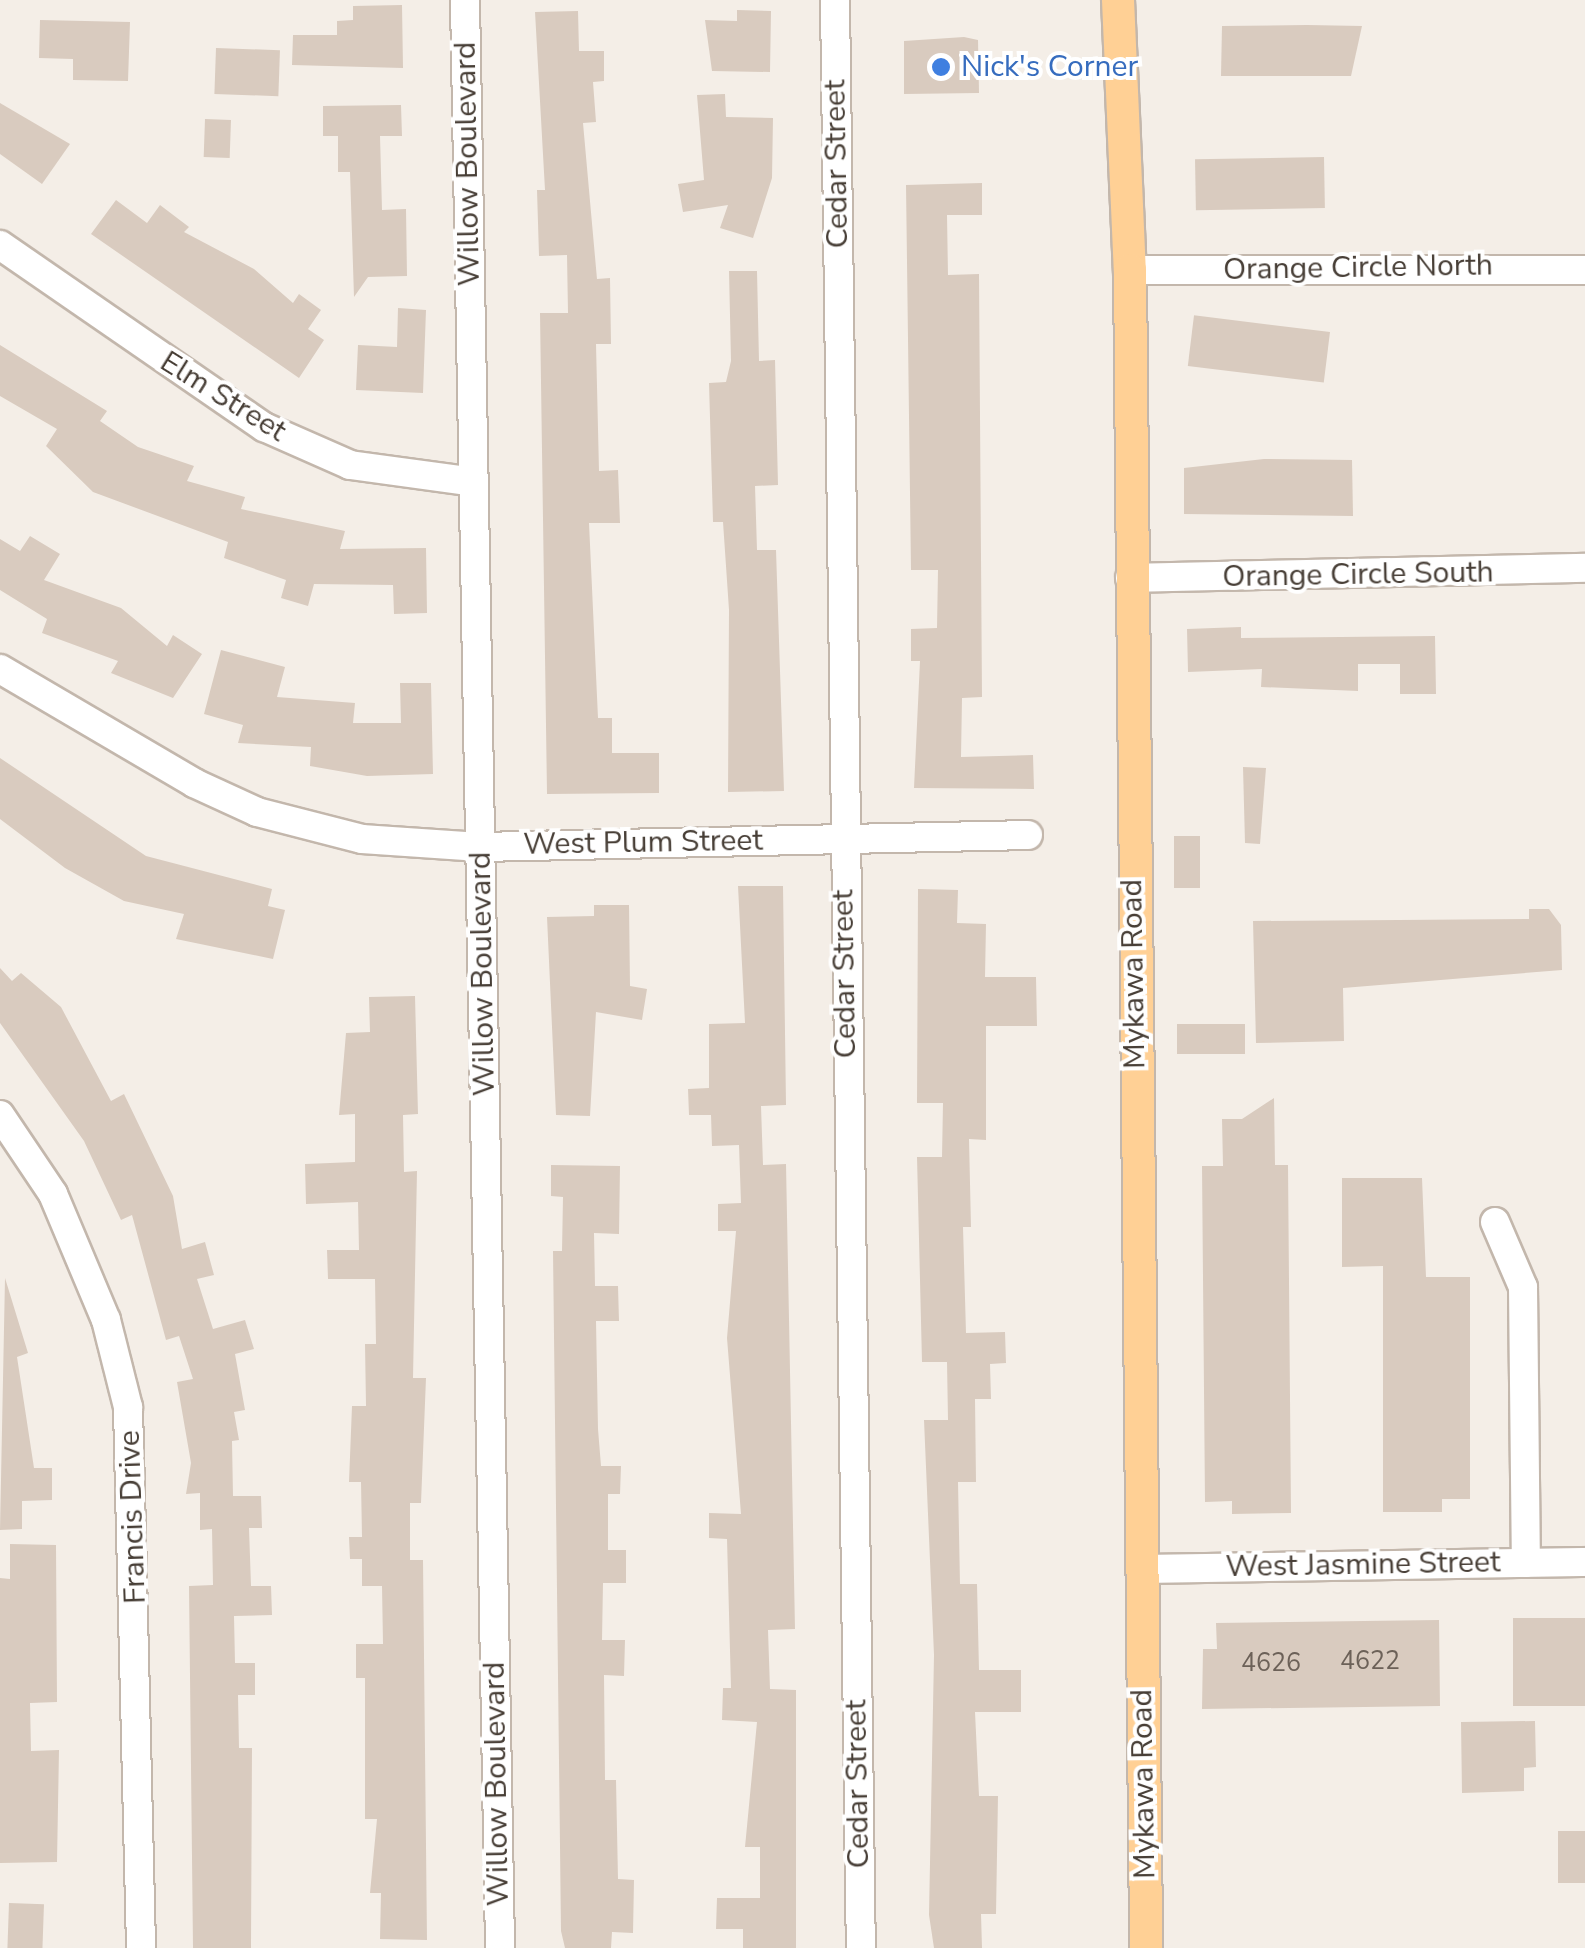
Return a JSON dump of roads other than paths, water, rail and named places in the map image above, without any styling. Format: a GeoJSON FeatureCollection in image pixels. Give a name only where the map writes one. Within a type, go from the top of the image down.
{"type":"FeatureCollection","features":[{"type":"Feature","properties":{"kind":"main road","name":"Mykawa Road"},"geometry":{"type":"LineString","coordinates":[[1118,0],[1130,270],[1146,1948]]}},
{"type":"Feature","properties":{"kind":"street","name":"Willow Boulevard"},"geometry":{"type":"LineString","coordinates":[[465,0],[500,1948]]}},
{"type":"Feature","properties":{"kind":"street","name":"Cedar Street"},"geometry":{"type":"LineString","coordinates":[[836,0],[843,839],[861,1948]]}},
{"type":"Feature","properties":{"kind":"street","name":"Elm Street"},"geometry":{"type":"LineString","coordinates":[[0,245],[264,427],[350,465],[474,482]]}},
{"type":"Feature","properties":{"kind":"street","name":"Orange Circle North"},"geometry":{"type":"LineString","coordinates":[[1130,270],[1585,270]]}},
{"type":"Feature","properties":{"kind":"street","name":"Orange Circle South"},"geometry":{"type":"LineString","coordinates":[[1130,578],[1585,568]]}},
{"type":"Feature","properties":{"kind":"street","name":"West Plum Street"},"geometry":{"type":"LineString","coordinates":[[0,669],[144,758],[257,812],[362,840],[480,847],[1028,836]]}},
{"type":"Feature","properties":{"kind":"street","name":"Francis Drive"},"geometry":{"type":"LineString","coordinates":[[0,1115],[53,1194],[106,1320],[128,1407],[141,1948]]}},
{"type":"Feature","properties":{"kind":"street"},"geometry":{"type":"LineString","coordinates":[[1495,1222],[1523,1286],[1526,1562]]}},
{"type":"Feature","properties":{"kind":"street","name":"West Jasmine Street"},"geometry":{"type":"LineString","coordinates":[[1141,1569],[1585,1562]]}},
{"type":"Feature","properties":{"kind":"place","name":"Nick's Corner"},"geometry":{"type":"Point","coordinates":[941,67]}}]}
